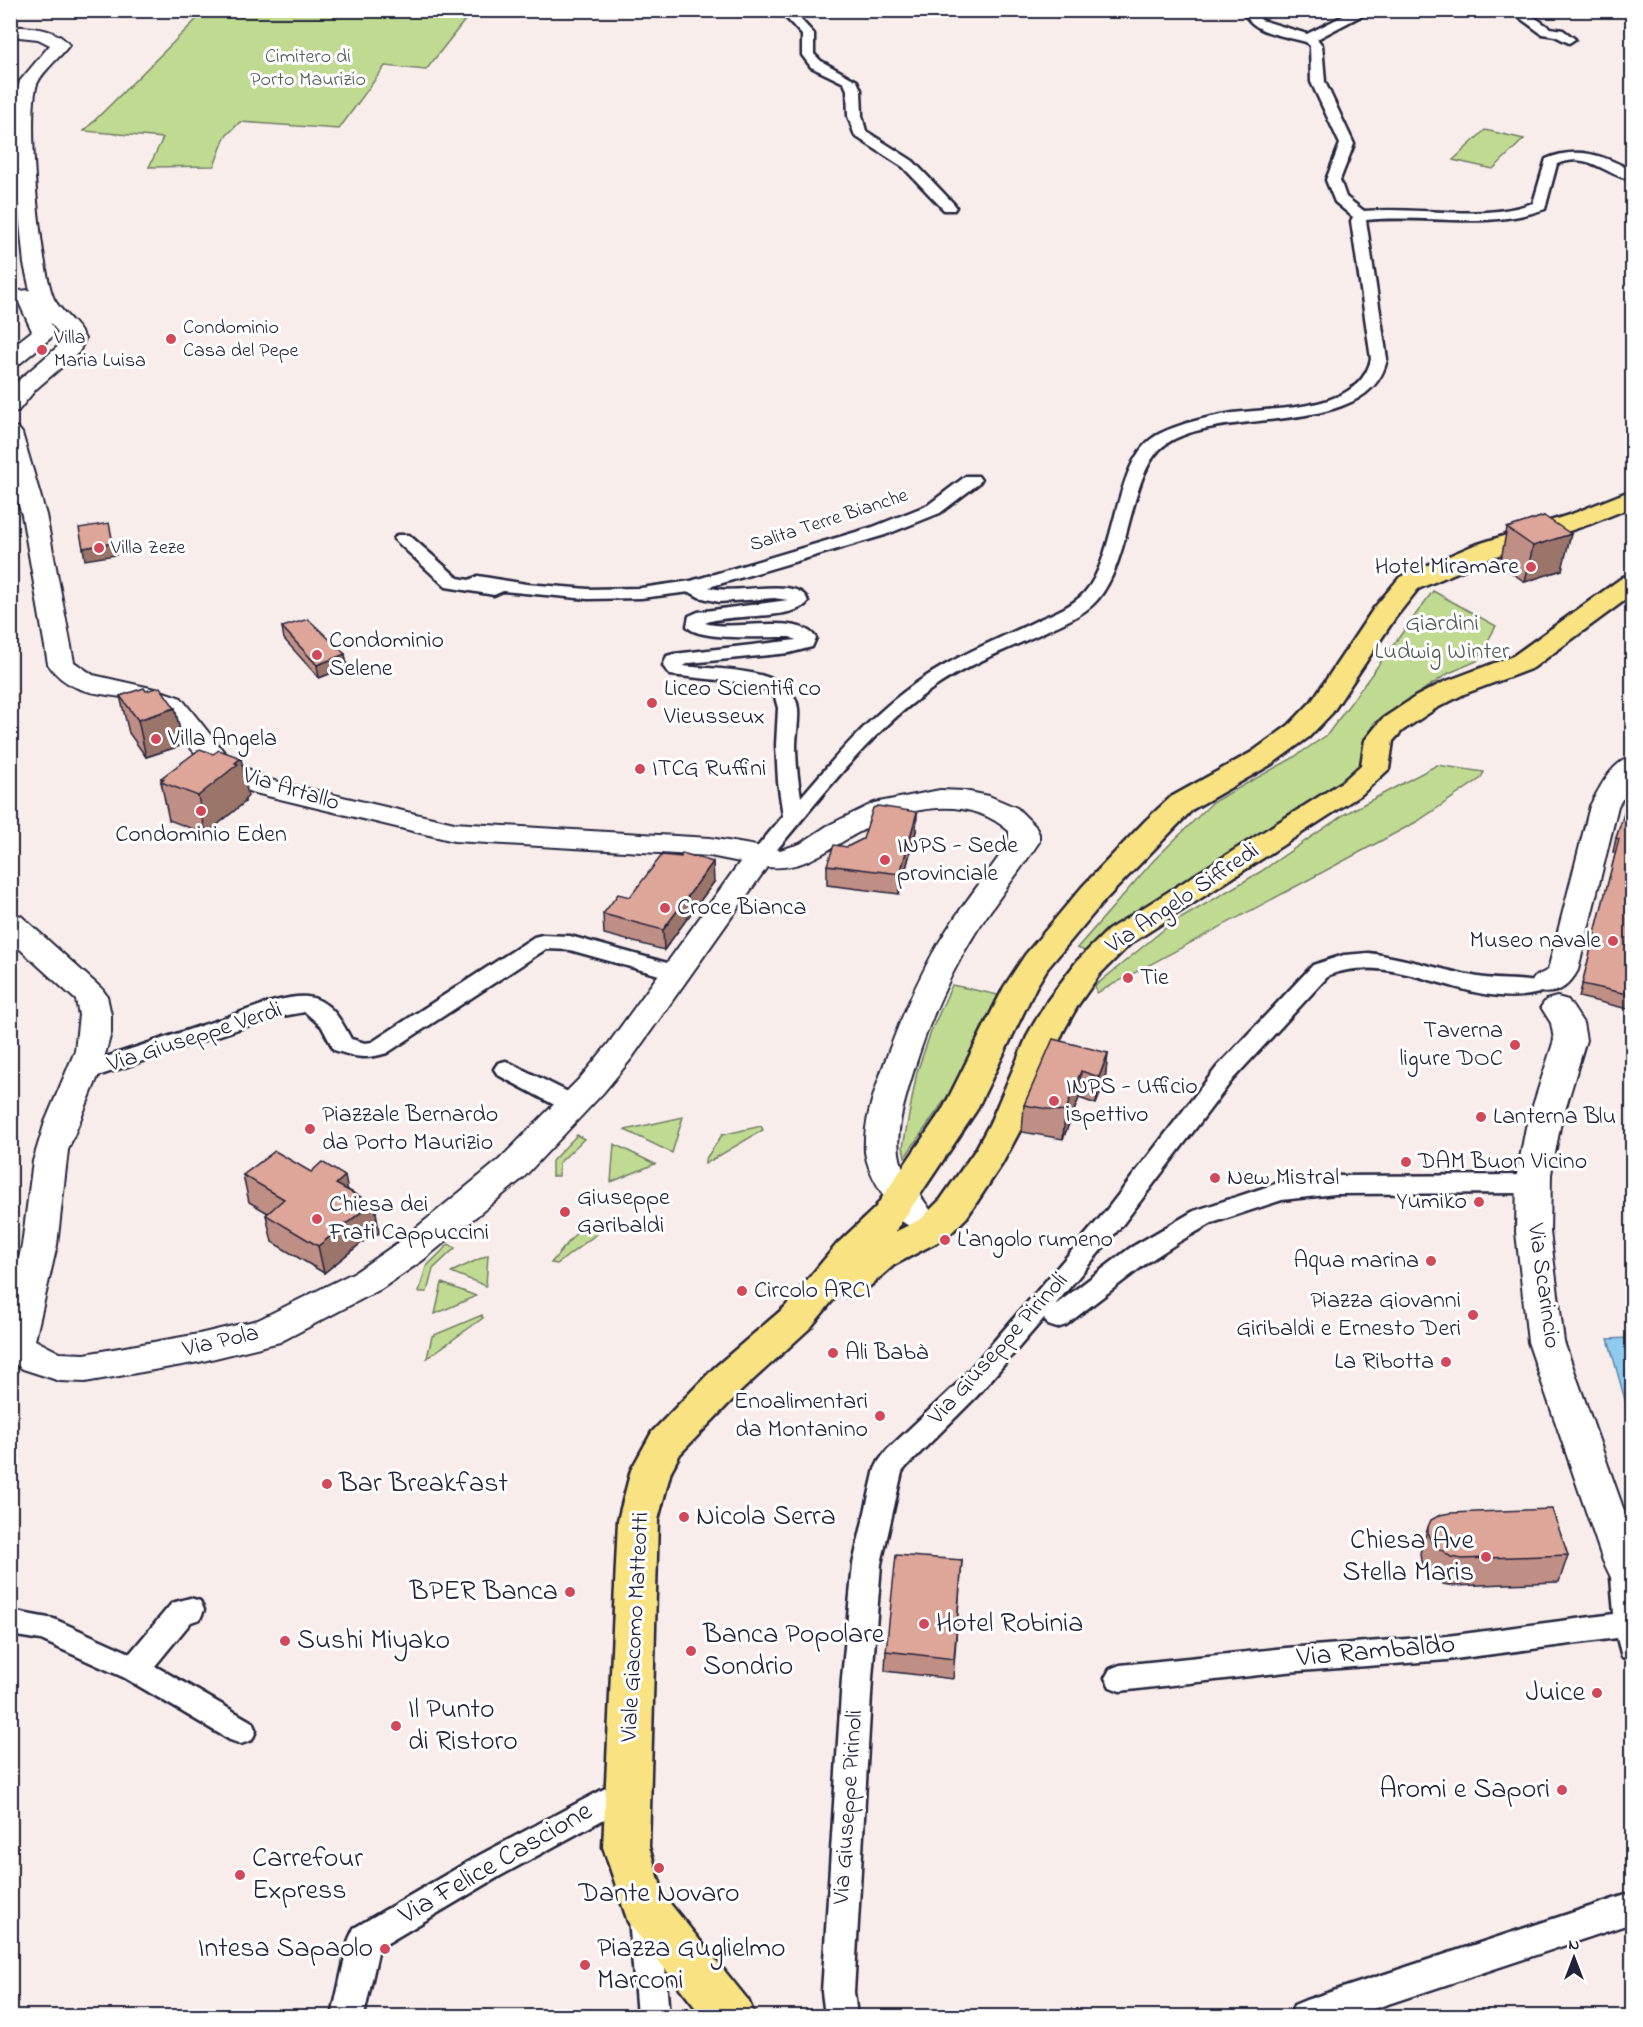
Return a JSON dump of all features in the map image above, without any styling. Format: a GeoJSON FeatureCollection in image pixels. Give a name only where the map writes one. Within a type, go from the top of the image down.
{"type":"FeatureCollection","features":[{"type":"Feature","properties":{"kind":"main road"},"geometry":{"type":"LineString","coordinates":[[916,1215],[916,1202],[919,1195],[963,1126],[982,1067],[1020,987],[1036,962],[1087,901],[1182,803],[1262,758],[1299,731],[1322,706],[1384,614],[1409,583],[1481,552],[1581,519],[1632,498]]}},
{"type":"Feature","properties":{"kind":"main road","name":"Via Angelo Siffredi"},"geometry":{"type":"LineString","coordinates":[[798,1317],[847,1284],[881,1255],[916,1215],[954,1208],[990,1155],[1007,1123],[1046,1032],[1064,1000],[1088,968],[1119,938],[1156,911],[1352,788],[1374,769],[1379,740],[1383,732],[1392,724],[1436,697],[1479,677],[1523,662],[1632,583]]}},
{"type":"Feature","properties":{"kind":"main road","name":"Viale Giacomo Matteotti"},"geometry":{"type":"LineString","coordinates":[[645,1907],[626,1847],[638,1520],[651,1470],[666,1443],[685,1420],[728,1378],[798,1317],[850,1254],[888,1217],[916,1215]]}},
{"type":"Feature","properties":{"kind":"main road"},"geometry":{"type":"LineString","coordinates":[[645,1907],[731,2016]]}},
{"type":"Feature","properties":{"kind":"street"},"geometry":{"type":"LineString","coordinates":[[785,10],[808,34],[808,55],[816,64],[850,81],[854,90],[855,116],[860,133],[908,164],[949,207]]}},
{"type":"Feature","properties":{"kind":"street"},"geometry":{"type":"LineString","coordinates":[[1250,10],[1252,18],[1257,23],[1310,39],[1316,45],[1318,82],[1347,144],[1333,180],[1340,199],[1361,216],[1418,213],[1495,215],[1531,211],[1540,206],[1551,162],[1570,156],[1596,158],[1632,176]]}},
{"type":"Feature","properties":{"kind":"street"},"geometry":{"type":"LineString","coordinates":[[1312,36],[1366,10]]}},
{"type":"Feature","properties":{"kind":"street"},"geometry":{"type":"LineString","coordinates":[[1515,10],[1546,31],[1559,33],[1569,39]]}},
{"type":"Feature","properties":{"kind":"street"},"geometry":{"type":"LineString","coordinates":[[10,31],[48,36],[56,39],[60,45],[29,81],[25,96],[24,160],[34,264],[42,297],[55,316],[73,334],[74,342],[66,353],[28,384],[10,406]]}},
{"type":"Feature","properties":{"kind":"street"},"geometry":{"type":"LineString","coordinates":[[759,857],[845,759],[887,717],[922,687],[1073,609],[1092,595],[1110,566],[1129,498],[1143,459],[1158,441],[1195,424],[1227,417],[1325,407],[1340,402],[1369,382],[1378,370],[1379,359],[1358,221],[1361,216]]}},
{"type":"Feature","properties":{"kind":"street"},"geometry":{"type":"LineString","coordinates":[[10,360],[44,332],[27,295],[26,280],[34,264]]}},
{"type":"Feature","properties":{"kind":"street","name":"Via Artallo"},"geometry":{"type":"LineString","coordinates":[[10,434],[34,515],[61,664],[66,672],[86,683],[141,695],[172,705],[214,761],[240,777],[261,786],[454,832],[710,847],[759,857],[782,859],[810,850],[837,832],[884,809],[940,799],[989,805],[1007,814],[1021,826],[1025,834],[1024,842],[951,949],[912,1032],[892,1089],[882,1138],[882,1152],[892,1180],[916,1215]]}},
{"type":"Feature","properties":{"kind":"street","name":"Salita Terre Bianche"},"geometry":{"type":"LineString","coordinates":[[403,539],[452,583],[489,590],[526,589],[599,594],[641,593],[693,586],[879,531],[934,509],[972,480]]}},
{"type":"Feature","properties":{"kind":"street","name":"Salita Terre Bianche"},"geometry":{"type":"LineString","coordinates":[[478,581],[526,589]]}},
{"type":"Feature","properties":{"kind":"street","name":"Salita Terre Bianche"},"geometry":{"type":"LineString","coordinates":[[693,586],[702,593],[721,596],[791,593],[798,597],[799,602],[780,608],[705,616],[696,620],[696,626],[707,630],[794,631],[807,638],[805,643],[789,647],[690,657],[674,660],[673,666],[677,671],[738,676],[772,685],[784,695],[788,708],[786,745],[788,782],[794,819]]}},
{"type":"Feature","properties":{"kind":"street"},"geometry":{"type":"LineString","coordinates":[[1552,988],[1604,806],[1622,793],[1632,765]]}},
{"type":"Feature","properties":{"kind":"street","name":"Via Pola"},"geometry":{"type":"LineString","coordinates":[[13,1352],[52,1364],[85,1368],[199,1348],[267,1332],[369,1280],[411,1251],[511,1169],[574,1105],[620,1051],[759,857]]}},
{"type":"Feature","properties":{"kind":"street","name":"Via Giuseppe Verdi"},"geometry":{"type":"LineString","coordinates":[[10,923],[92,996],[97,1022],[83,1073],[55,1138],[36,1264],[13,1352]]}},
{"type":"Feature","properties":{"kind":"street","name":"Via Giuseppe Verdi"},"geometry":{"type":"LineString","coordinates":[[83,1073],[266,1012],[307,1004],[315,1007],[331,1023],[342,1045],[365,1051],[379,1048],[542,942],[570,943],[677,973]]}},
{"type":"Feature","properties":{"kind":"street","name":"Via Giuseppe Pirinoli"},"geometry":{"type":"LineString","coordinates":[[841,2016],[838,1992],[857,1678],[867,1564],[889,1469],[897,1458],[968,1389],[1114,1218],[1225,1073],[1321,970],[1340,962],[1366,959],[1502,990],[1552,988]]}},
{"type":"Feature","properties":{"kind":"street","name":"Via Scarincio"},"geometry":{"type":"LineString","coordinates":[[1552,988],[1567,1023],[1570,1040],[1543,1127],[1532,1184],[1533,1232],[1546,1342],[1628,1570],[1631,1632]]}},
{"type":"Feature","properties":{"kind":"street"},"geometry":{"type":"LineString","coordinates":[[506,1069],[574,1105]]}},
{"type":"Feature","properties":{"kind":"street"},"geometry":{"type":"LineString","coordinates":[[1057,1318],[1139,1255],[1203,1217],[1281,1191],[1335,1185],[1532,1184]]}},
{"type":"Feature","properties":{"kind":"street"},"geometry":{"type":"LineString","coordinates":[[135,1669],[182,1612],[190,1610]]}},
{"type":"Feature","properties":{"kind":"street"},"geometry":{"type":"LineString","coordinates":[[10,1623],[44,1628],[135,1669],[241,1731]]}},
{"type":"Feature","properties":{"kind":"street","name":"Via Rambaldo"},"geometry":{"type":"LineString","coordinates":[[1120,1678],[1286,1660],[1631,1632]]}},
{"type":"Feature","properties":{"kind":"street","name":"Via Felice Cascione"},"geometry":{"type":"LineString","coordinates":[[348,2016],[365,1939],[489,1866],[628,1790]]}},
{"type":"Feature","properties":{"kind":"street"},"geometry":{"type":"LineString","coordinates":[[645,1907],[653,2016]]}},
{"type":"Feature","properties":{"kind":"street"},"geometry":{"type":"LineString","coordinates":[[1306,2016],[1632,1908]]}},
{"type":"Feature","properties":{"kind":"green space","name":"Cimitero di Porto Maurizio"},"geometry":{"type":"Polygon","coordinates":[[[205,11],[432,11],[430,16],[465,20],[426,70],[385,66],[339,129],[240,122],[225,137],[214,166],[149,167],[163,138],[84,131],[205,11]]]}},
{"type":"Feature","properties":{"kind":"green space"},"geometry":{"type":"Polygon","coordinates":[[[1485,130],[1524,139],[1493,169],[1453,160],[1485,130]]]}},
{"type":"Feature","properties":{"kind":"green space","name":"Giardini Ludwig Winter"},"geometry":{"type":"Polygon","coordinates":[[[1433,591],[1496,626],[1477,661],[1449,673],[1375,722],[1370,731],[1361,763],[1335,787],[1090,953],[1077,948],[1154,860],[1213,802],[1291,759],[1327,735],[1433,591]]]}},
{"type":"Feature","properties":{"kind":"green space"},"geometry":{"type":"Polygon","coordinates":[[[1437,765],[1484,772],[1480,779],[1418,821],[1097,993],[1095,986],[1168,926],[1260,872],[1345,814],[1437,765]]]}},
{"type":"Feature","properties":{"kind":"green space"},"geometry":{"type":"Polygon","coordinates":[[[952,985],[998,995],[949,1094],[905,1157],[903,1147],[917,1072],[932,1029],[952,985]]]}},
{"type":"Feature","properties":{"kind":"green space"},"geometry":{"type":"Polygon","coordinates":[[[683,1117],[672,1153],[625,1130],[683,1117]]]}},
{"type":"Feature","properties":{"kind":"green space"},"geometry":{"type":"Polygon","coordinates":[[[761,1126],[763,1130],[705,1164],[705,1160],[722,1135],[761,1126]]]}},
{"type":"Feature","properties":{"kind":"green space"},"geometry":{"type":"Polygon","coordinates":[[[577,1135],[584,1139],[559,1163],[559,1176],[552,1176],[552,1161],[577,1135]]]}},
{"type":"Feature","properties":{"kind":"green space"},"geometry":{"type":"Polygon","coordinates":[[[614,1144],[655,1164],[611,1182],[614,1144]]]}},
{"type":"Feature","properties":{"kind":"green space"},"geometry":{"type":"Polygon","coordinates":[[[608,1218],[612,1219],[611,1223],[557,1264],[551,1263],[577,1232],[608,1218]]]}},
{"type":"Feature","properties":{"kind":"green space"},"geometry":{"type":"Polygon","coordinates":[[[449,1244],[455,1248],[433,1269],[427,1292],[419,1292],[426,1267],[449,1244]]]}},
{"type":"Feature","properties":{"kind":"green space"},"geometry":{"type":"Polygon","coordinates":[[[488,1255],[486,1286],[451,1272],[488,1255]]]}},
{"type":"Feature","properties":{"kind":"green space"},"geometry":{"type":"Polygon","coordinates":[[[442,1283],[476,1296],[435,1314],[442,1283]]]}},
{"type":"Feature","properties":{"kind":"green space"},"geometry":{"type":"Polygon","coordinates":[[[482,1315],[483,1318],[427,1358],[432,1336],[482,1315]]]}},
{"type":"Feature","properties":{"kind":"water"},"geometry":{"type":"Polygon","coordinates":[[[1632,1334],[1632,1425],[1608,1339],[1628,1338],[1632,1334]]]}},
{"type":"Feature","properties":{"kind":"building"},"geometry":{"type":"Polygon","coordinates":[[[1544,516],[1571,534],[1533,546],[1507,528],[1544,516]]]}},
{"type":"Feature","properties":{"kind":"building"},"geometry":{"type":"Polygon","coordinates":[[[109,523],[113,543],[83,548],[79,528],[109,523]]]}},
{"type":"Feature","properties":{"kind":"building"},"geometry":{"type":"Polygon","coordinates":[[[308,619],[345,654],[317,665],[282,627],[308,619]]]}},
{"type":"Feature","properties":{"kind":"building"},"geometry":{"type":"Polygon","coordinates":[[[160,687],[175,708],[138,720],[120,696],[144,688],[146,691],[160,687]]]}},
{"type":"Feature","properties":{"kind":"building"},"geometry":{"type":"Polygon","coordinates":[[[200,749],[213,754],[219,750],[241,758],[235,763],[238,764],[198,796],[161,782],[164,779],[161,778],[200,749]]]}},
{"type":"Feature","properties":{"kind":"building","name":"Museo navale"},"geometry":{"type":"Polygon","coordinates":[[[1630,795],[1632,795],[1632,995],[1582,984],[1619,839],[1616,838],[1630,795]]]}},
{"type":"Feature","properties":{"kind":"building"},"geometry":{"type":"Polygon","coordinates":[[[878,806],[917,812],[900,874],[827,865],[834,845],[847,847],[863,839],[873,808],[878,806]]]}},
{"type":"Feature","properties":{"kind":"building"},"geometry":{"type":"Polygon","coordinates":[[[682,853],[713,862],[663,930],[603,914],[618,894],[630,897],[662,855],[681,857],[682,853]]]}},
{"type":"Feature","properties":{"kind":"building"},"geometry":{"type":"Polygon","coordinates":[[[1053,1039],[1108,1053],[1099,1077],[1081,1071],[1065,1112],[1024,1105],[1053,1039]]]}},
{"type":"Feature","properties":{"kind":"building"},"geometry":{"type":"Polygon","coordinates":[[[275,1151],[311,1172],[322,1162],[345,1176],[336,1184],[375,1205],[360,1213],[318,1246],[266,1215],[284,1199],[243,1175],[275,1151]]]}},
{"type":"Feature","properties":{"kind":"building"},"geometry":{"type":"Polygon","coordinates":[[[1552,1509],[1568,1555],[1462,1559],[1451,1557],[1433,1544],[1428,1535],[1431,1520],[1440,1515],[1552,1509]]]}},
{"type":"Feature","properties":{"kind":"building","name":"Hotel Robinia"},"geometry":{"type":"Polygon","coordinates":[[[896,1555],[962,1560],[954,1659],[886,1651],[896,1555]]]}},
{"type":"Feature","properties":{"kind":"place","name":"Condominio Casa del Pepe"},"geometry":{"type":"Point","coordinates":[171,339]}},
{"type":"Feature","properties":{"kind":"place","name":"Villa Maria Luisa"},"geometry":{"type":"Point","coordinates":[42,350]}},
{"type":"Feature","properties":{"kind":"place","name":"Villa Zeze"},"geometry":{"type":"Point","coordinates":[99,548]}},
{"type":"Feature","properties":{"kind":"place","name":"Hotel Miramare"},"geometry":{"type":"Point","coordinates":[1531,567]}},
{"type":"Feature","properties":{"kind":"place","name":"Condominio Selene"},"geometry":{"type":"Point","coordinates":[317,655]}},
{"type":"Feature","properties":{"kind":"place","name":"Liceo Scientifico Vieusseux"},"geometry":{"type":"Point","coordinates":[652,703]}},
{"type":"Feature","properties":{"kind":"place","name":"Villa Angela"},"geometry":{"type":"Point","coordinates":[156,739]}},
{"type":"Feature","properties":{"kind":"place","name":"ITCG Ruffini"},"geometry":{"type":"Point","coordinates":[640,769]}},
{"type":"Feature","properties":{"kind":"place","name":"Condominio Eden"},"geometry":{"type":"Point","coordinates":[201,811]}},
{"type":"Feature","properties":{"kind":"place","name":"INPS - Sede provinciale"},"geometry":{"type":"Point","coordinates":[885,860]}},
{"type":"Feature","properties":{"kind":"place","name":"Croce Bianca"},"geometry":{"type":"Point","coordinates":[665,908]}},
{"type":"Feature","properties":{"kind":"place","name":"Museo navale"},"geometry":{"type":"Point","coordinates":[1613,941]}},
{"type":"Feature","properties":{"kind":"place","name":"Tie"},"geometry":{"type":"Point","coordinates":[1128,978]}},
{"type":"Feature","properties":{"kind":"place","name":"Taverna ligure DOC"},"geometry":{"type":"Point","coordinates":[1515,1045]}},
{"type":"Feature","properties":{"kind":"place","name":"INPS - Ufficio ispettivo"},"geometry":{"type":"Point","coordinates":[1054,1101]}},
{"type":"Feature","properties":{"kind":"place","name":"Lanterna Blu"},"geometry":{"type":"Point","coordinates":[1481,1117]}},
{"type":"Feature","properties":{"kind":"place","name":"Piazzale Bernardo da Porto Maurizio"},"geometry":{"type":"Point","coordinates":[310,1129]}},
{"type":"Feature","properties":{"kind":"place","name":"DAM Buon Vicino"},"geometry":{"type":"Point","coordinates":[1406,1162]}},
{"type":"Feature","properties":{"kind":"place","name":"New Mistral"},"geometry":{"type":"Point","coordinates":[1215,1178]}},
{"type":"Feature","properties":{"kind":"place","name":"Yumiko"},"geometry":{"type":"Point","coordinates":[1479,1202]}},
{"type":"Feature","properties":{"kind":"place","name":"Giuseppe Garibaldi"},"geometry":{"type":"Point","coordinates":[565,1212]}},
{"type":"Feature","properties":{"kind":"place","name":"Chiesa dei Frati Cappuccini"},"geometry":{"type":"Point","coordinates":[317,1219]}},
{"type":"Feature","properties":{"kind":"place","name":"L'angolo rumeno"},"geometry":{"type":"Point","coordinates":[945,1240]}},
{"type":"Feature","properties":{"kind":"place","name":"Aqua marina"},"geometry":{"type":"Point","coordinates":[1431,1261]}},
{"type":"Feature","properties":{"kind":"place","name":"Circolo ARCI"},"geometry":{"type":"Point","coordinates":[742,1291]}},
{"type":"Feature","properties":{"kind":"place","name":"Piazza Giovanni Giribaldi e Ernesto Deri"},"geometry":{"type":"Point","coordinates":[1473,1315]}},
{"type":"Feature","properties":{"kind":"place","name":"Ali Babà"},"geometry":{"type":"Point","coordinates":[833,1353]}},
{"type":"Feature","properties":{"kind":"place","name":"La Ribotta"},"geometry":{"type":"Point","coordinates":[1446,1362]}},
{"type":"Feature","properties":{"kind":"place","name":"Enoalimentari da Montanino"},"geometry":{"type":"Point","coordinates":[880,1416]}},
{"type":"Feature","properties":{"kind":"place","name":"Bar Breakfast"},"geometry":{"type":"Point","coordinates":[327,1484]}},
{"type":"Feature","properties":{"kind":"place","name":"Nicola Serra"},"geometry":{"type":"Point","coordinates":[684,1517]}},
{"type":"Feature","properties":{"kind":"place","name":"Chiesa Ave Stella Maris"},"geometry":{"type":"Point","coordinates":[1486,1557]}},
{"type":"Feature","properties":{"kind":"place","name":"BPER Banca"},"geometry":{"type":"Point","coordinates":[570,1592]}},
{"type":"Feature","properties":{"kind":"place","name":"Hotel Robinia"},"geometry":{"type":"Point","coordinates":[924,1624]}},
{"type":"Feature","properties":{"kind":"place","name":"Sushi Miyako"},"geometry":{"type":"Point","coordinates":[285,1641]}},
{"type":"Feature","properties":{"kind":"place","name":"Banca Popolare Sondrio"},"geometry":{"type":"Point","coordinates":[691,1651]}},
{"type":"Feature","properties":{"kind":"place","name":"Juice"},"geometry":{"type":"Point","coordinates":[1597,1693]}},
{"type":"Feature","properties":{"kind":"place","name":"Il Punto di Ristoro"},"geometry":{"type":"Point","coordinates":[396,1726]}},
{"type":"Feature","properties":{"kind":"place","name":"Aromi e Sapori"},"geometry":{"type":"Point","coordinates":[1562,1790]}},
{"type":"Feature","properties":{"kind":"place","name":"Dante Novaro"},"geometry":{"type":"Point","coordinates":[659,1868]}},
{"type":"Feature","properties":{"kind":"place","name":"Carrefour Express"},"geometry":{"type":"Point","coordinates":[240,1875]}},
{"type":"Feature","properties":{"kind":"place","name":"Intesa Sapaolo"},"geometry":{"type":"Point","coordinates":[385,1949]}},
{"type":"Feature","properties":{"kind":"place","name":"Piazza Guglielmo Marconi"},"geometry":{"type":"Point","coordinates":[585,1965]}}]}
